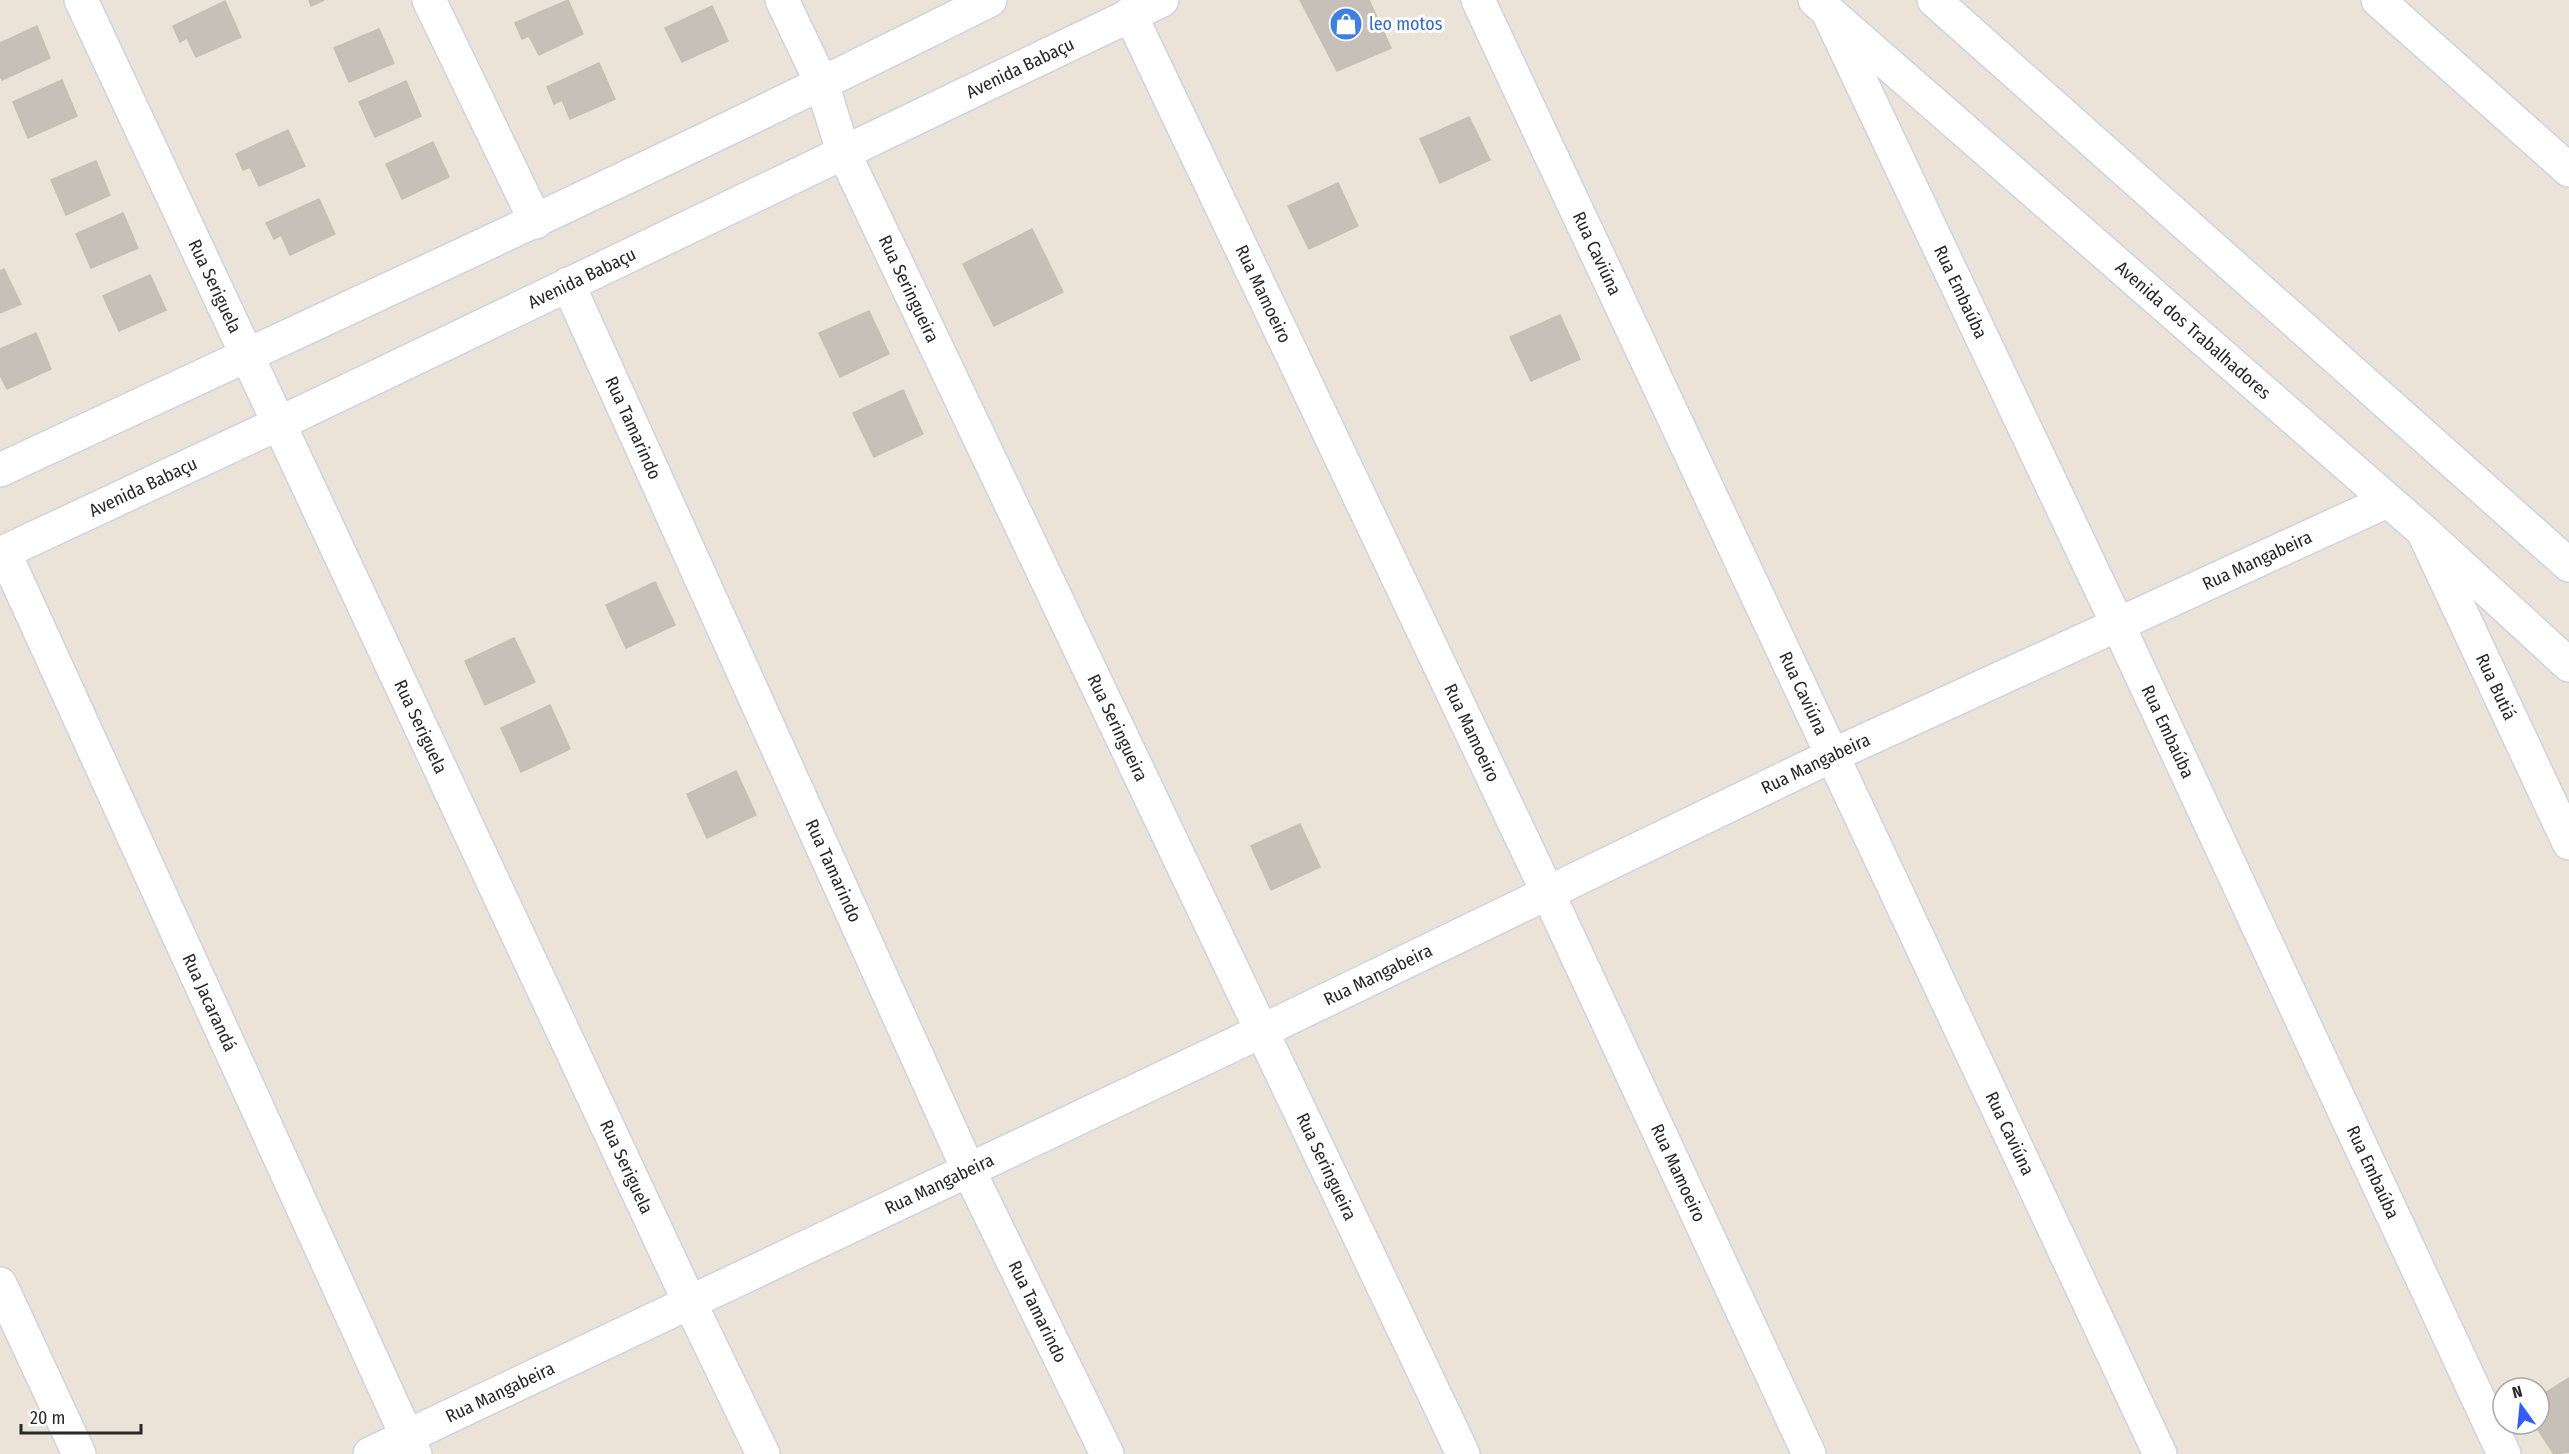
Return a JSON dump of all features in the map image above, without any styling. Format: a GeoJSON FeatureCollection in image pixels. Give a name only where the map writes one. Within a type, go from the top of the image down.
{"type":"FeatureCollection","features":[{"type":"Feature","properties":{"kind":"street","name":"Rua Seriguela"},"geometry":{"type":"LineString","coordinates":[[81,0],[689,1301],[763,1454]]}},
{"type":"Feature","properties":{"kind":"street"},"geometry":{"type":"LineString","coordinates":[[429,0],[536,222]]}},
{"type":"Feature","properties":{"kind":"street","name":"Rua Seringueira"},"geometry":{"type":"LineString","coordinates":[[782,0],[822,84],[843,151],[1463,1454]]}},
{"type":"Feature","properties":{"kind":"street"},"geometry":{"type":"LineString","coordinates":[[0,470],[536,222],[990,0]]}},
{"type":"Feature","properties":{"kind":"street","name":"Avenida Babaçu"},"geometry":{"type":"LineString","coordinates":[[2,553],[280,423],[1162,0]]}},
{"type":"Feature","properties":{"kind":"street","name":"Rua Caviúna"},"geometry":{"type":"LineString","coordinates":[[1478,0],[2160,1454]]}},
{"type":"Feature","properties":{"kind":"street"},"geometry":{"type":"LineString","coordinates":[[1934,0],[2569,564]]}},
{"type":"Feature","properties":{"kind":"street"},"geometry":{"type":"LineString","coordinates":[[2378,0],[2569,170]]}},
{"type":"Feature","properties":{"kind":"street","name":"Avenida dos Trabalhadores"},"geometry":{"type":"LineString","coordinates":[[1821,5],[2423,531],[2569,665]]}},
{"type":"Feature","properties":{"kind":"street","name":"Rua Embaúba"},"geometry":{"type":"LineString","coordinates":[[1821,5],[2118,625],[2504,1454]]}},
{"type":"Feature","properties":{"kind":"street","name":"Rua Mamoeiro"},"geometry":{"type":"LineString","coordinates":[[1130,14],[1547,891],[1809,1454]]}},
{"type":"Feature","properties":{"kind":"street","name":"Rua Tamarindo"},"geometry":{"type":"LineString","coordinates":[[568,284],[968,1169],[1107,1454]]}},
{"type":"Feature","properties":{"kind":"street","name":"Rua Mangabeira"},"geometry":{"type":"LineString","coordinates":[[370,1454],[411,1445],[689,1301],[1262,1031],[1547,891],[1831,756],[2387,501]]}},
{"type":"Feature","properties":{"kind":"street","name":"Rua Butiá"},"geometry":{"type":"LineString","coordinates":[[2423,531],[2569,843]]}},
{"type":"Feature","properties":{"kind":"street","name":"Rua Jacarandá"},"geometry":{"type":"LineString","coordinates":[[2,553],[411,1445]]}},
{"type":"Feature","properties":{"kind":"street"},"geometry":{"type":"LineString","coordinates":[[0,1284],[79,1454]]}},
{"type":"Feature","properties":{"kind":"building"},"geometry":{"type":"Polygon","coordinates":[[[309,0],[324,0],[311,6],[309,0]]]}},
{"type":"Feature","properties":{"kind":"building"},"geometry":{"type":"Polygon","coordinates":[[[568,0],[583,34],[539,55],[529,36],[522,39],[515,23],[568,0]]]}},
{"type":"Feature","properties":{"kind":"building","name":"leo motos"},"geometry":{"type":"Polygon","coordinates":[[[1300,0],[1369,0],[1391,48],[1337,71],[1300,0]]]}},
{"type":"Feature","properties":{"kind":"building"},"geometry":{"type":"Polygon","coordinates":[[[225,1],[241,37],[196,57],[187,38],[180,42],[173,26],[225,1]]]}},
{"type":"Feature","properties":{"kind":"building"},"geometry":{"type":"Polygon","coordinates":[[[712,6],[728,41],[682,62],[665,28],[712,6]]]}},
{"type":"Feature","properties":{"kind":"building"},"geometry":{"type":"Polygon","coordinates":[[[37,26],[50,58],[2,80],[0,43],[37,26]]]}},
{"type":"Feature","properties":{"kind":"building"},"geometry":{"type":"Polygon","coordinates":[[[379,29],[394,63],[349,82],[334,48],[379,29]]]}},
{"type":"Feature","properties":{"kind":"building"},"geometry":{"type":"Polygon","coordinates":[[[599,63],[615,99],[570,119],[562,100],[554,104],[547,87],[599,63]]]}},
{"type":"Feature","properties":{"kind":"building"},"geometry":{"type":"Polygon","coordinates":[[[62,80],[77,116],[28,138],[13,102],[62,80]]]}},
{"type":"Feature","properties":{"kind":"building"},"geometry":{"type":"Polygon","coordinates":[[[406,81],[421,116],[375,137],[359,102],[406,81]]]}},
{"type":"Feature","properties":{"kind":"building"},"geometry":{"type":"Polygon","coordinates":[[[1469,117],[1490,160],[1440,183],[1420,139],[1469,117]]]}},
{"type":"Feature","properties":{"kind":"building"},"geometry":{"type":"Polygon","coordinates":[[[288,130],[305,166],[259,186],[250,167],[243,170],[236,154],[288,130]]]}},
{"type":"Feature","properties":{"kind":"building"},"geometry":{"type":"Polygon","coordinates":[[[433,142],[449,177],[402,199],[386,164],[433,142]]]}},
{"type":"Feature","properties":{"kind":"building"},"geometry":{"type":"Polygon","coordinates":[[[96,161],[110,195],[66,215],[51,180],[96,161]]]}},
{"type":"Feature","properties":{"kind":"building"},"geometry":{"type":"Polygon","coordinates":[[[1338,183],[1358,226],[1309,249],[1288,206],[1338,183]]]}},
{"type":"Feature","properties":{"kind":"building"},"geometry":{"type":"Polygon","coordinates":[[[319,199],[335,234],[290,255],[281,235],[274,239],[266,223],[319,199]]]}},
{"type":"Feature","properties":{"kind":"building"},"geometry":{"type":"Polygon","coordinates":[[[123,213],[138,248],[91,268],[76,234],[123,213]]]}},
{"type":"Feature","properties":{"kind":"building"},"geometry":{"type":"Polygon","coordinates":[[[1032,229],[1063,292],[994,326],[963,264],[1032,229]]]}},
{"type":"Feature","properties":{"kind":"building"},"geometry":{"type":"Polygon","coordinates":[[[4,269],[21,304],[0,313],[0,271],[4,269]]]}},
{"type":"Feature","properties":{"kind":"building"},"geometry":{"type":"Polygon","coordinates":[[[150,275],[166,310],[119,331],[103,296],[150,275]]]}},
{"type":"Feature","properties":{"kind":"building"},"geometry":{"type":"Polygon","coordinates":[[[869,311],[889,354],[840,377],[819,333],[869,311]]]}},
{"type":"Feature","properties":{"kind":"building"},"geometry":{"type":"Polygon","coordinates":[[[1560,315],[1580,359],[1531,381],[1510,337],[1560,315]]]}},
{"type":"Feature","properties":{"kind":"building"},"geometry":{"type":"Polygon","coordinates":[[[36,333],[51,369],[7,389],[0,375],[0,349],[36,333]]]}},
{"type":"Feature","properties":{"kind":"building"},"geometry":{"type":"Polygon","coordinates":[[[903,390],[923,434],[874,457],[853,413],[903,390]]]}},
{"type":"Feature","properties":{"kind":"building"},"geometry":{"type":"Polygon","coordinates":[[[655,582],[675,625],[626,648],[606,605],[655,582]]]}},
{"type":"Feature","properties":{"kind":"building"},"geometry":{"type":"Polygon","coordinates":[[[514,638],[535,682],[485,705],[465,661],[514,638]]]}},
{"type":"Feature","properties":{"kind":"building"},"geometry":{"type":"Polygon","coordinates":[[[550,705],[570,749],[521,772],[501,728],[550,705]]]}},
{"type":"Feature","properties":{"kind":"building"},"geometry":{"type":"Polygon","coordinates":[[[736,771],[756,815],[707,838],[687,794],[736,771]]]}},
{"type":"Feature","properties":{"kind":"building"},"geometry":{"type":"Polygon","coordinates":[[[1300,824],[1320,867],[1271,890],[1251,846],[1300,824]]]}},
{"type":"Feature","properties":{"kind":"building"},"geometry":{"type":"Polygon","coordinates":[[[2569,1378],[2569,1452],[2554,1454],[2542,1436],[2551,1436],[2551,1389],[2569,1378]]]}},
{"type":"Feature","properties":{"kind":"place","name":"leo motos"},"geometry":{"type":"Point","coordinates":[1346,24]}}]}
